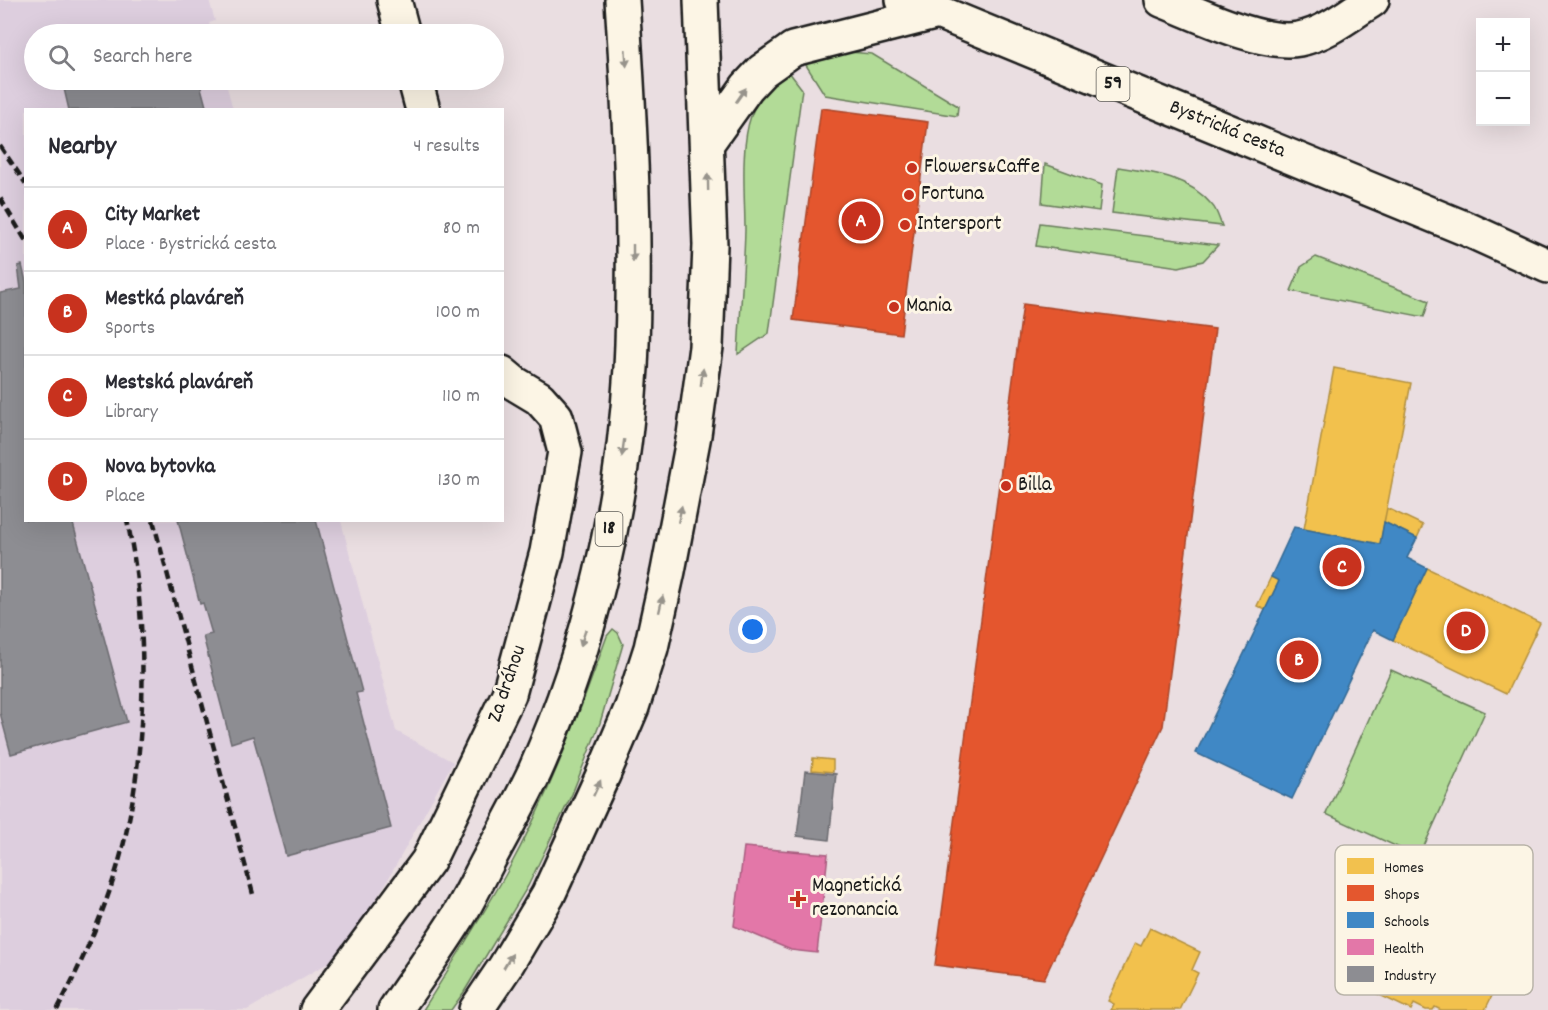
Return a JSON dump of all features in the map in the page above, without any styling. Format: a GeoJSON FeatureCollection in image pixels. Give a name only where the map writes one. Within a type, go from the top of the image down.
{"type":"FeatureCollection","features":[{"type":"Feature","properties":{"kind":"main road"},"geometry":{"type":"LineString","coordinates":[[394,0],[400,24]]}},
{"type":"Feature","properties":{"kind":"main road","name":"18"},"geometry":{"type":"LineString","coordinates":[[395,1010],[458,917],[535,771],[587,626],[603,560],[624,444],[631,370],[633,309],[629,107],[622,0]]}},
{"type":"Feature","properties":{"kind":"main road"},"geometry":{"type":"LineString","coordinates":[[476,1010],[548,895],[632,707],[651,648],[681,507],[706,347],[710,245],[701,0]]}},
{"type":"Feature","properties":{"kind":"main road","name":"Bystrická cesta"},"geometry":{"type":"LineString","coordinates":[[903,0],[931,6],[1469,230],[1548,266]]}},
{"type":"Feature","properties":{"kind":"main road"},"geometry":{"type":"LineString","coordinates":[[1162,0],[1266,39],[1298,39],[1323,31],[1372,0]]}},
{"type":"Feature","properties":{"kind":"main road"},"geometry":{"type":"LineString","coordinates":[[707,143],[747,87],[762,71],[793,49],[931,6]]}},
{"type":"Feature","properties":{"kind":"main road"},"geometry":{"type":"LineString","coordinates":[[418,90],[422,108]]}},
{"type":"Feature","properties":{"kind":"main road","name":"Za dráhou"},"geometry":{"type":"LineString","coordinates":[[317,1010],[428,861],[509,694],[547,552],[565,452],[556,417],[539,398],[504,375]]}},
{"type":"Feature","properties":{"kind":"shaded area"},"geometry":{"type":"Polygon","coordinates":[[[0,0],[209,0],[215,21],[209,24],[24,24],[24,90],[228,90],[233,108],[24,108],[24,522],[341,522],[396,731],[453,762],[386,883],[340,956],[247,1010],[0,1010],[0,0]]]}},
{"type":"Feature","properties":{"kind":"green space"},"geometry":{"type":"Polygon","coordinates":[[[838,51],[872,54],[958,106],[957,116],[825,95],[804,62],[838,51]]]}},
{"type":"Feature","properties":{"kind":"green space"},"geometry":{"type":"Polygon","coordinates":[[[789,72],[802,89],[769,333],[738,354],[744,261],[745,142],[751,116],[757,103],[789,72]]]}},
{"type":"Feature","properties":{"kind":"green space"},"geometry":{"type":"Polygon","coordinates":[[[1045,164],[1102,185],[1099,211],[1042,203],[1045,164]]]}},
{"type":"Feature","properties":{"kind":"green space"},"geometry":{"type":"Polygon","coordinates":[[[1118,167],[1169,177],[1192,188],[1214,207],[1222,226],[1112,213],[1118,167]]]}},
{"type":"Feature","properties":{"kind":"green space"},"geometry":{"type":"Polygon","coordinates":[[[1040,223],[1218,245],[1203,261],[1179,267],[1036,246],[1040,223]]]}},
{"type":"Feature","properties":{"kind":"green space"},"geometry":{"type":"Polygon","coordinates":[[[1316,257],[1429,301],[1424,317],[1291,291],[1301,267],[1316,257]]]}},
{"type":"Feature","properties":{"kind":"green space"},"geometry":{"type":"Polygon","coordinates":[[[613,629],[618,633],[623,644],[600,723],[572,794],[528,886],[451,1010],[423,1010],[486,908],[521,845],[561,757],[607,636],[613,629]]]}},
{"type":"Feature","properties":{"kind":"green space"},"geometry":{"type":"Polygon","coordinates":[[[1391,670],[1485,712],[1424,845],[1393,845],[1326,814],[1391,670]]]}},
{"type":"Feature","properties":{"kind":"building: Homes"},"geometry":{"type":"Polygon","coordinates":[[[1334,368],[1411,383],[1380,544],[1304,529],[1334,368]]]}},
{"type":"Feature","properties":{"kind":"building: Homes"},"geometry":{"type":"Polygon","coordinates":[[[1387,508],[1423,525],[1417,538],[1384,522],[1387,508]]]}},
{"type":"Feature","properties":{"kind":"building: Homes"},"geometry":{"type":"Polygon","coordinates":[[[1427,568],[1540,623],[1506,694],[1393,640],[1427,568]]]}},
{"type":"Feature","properties":{"kind":"building: Homes"},"geometry":{"type":"Polygon","coordinates":[[[1271,577],[1279,581],[1265,610],[1257,606],[1271,577]]]}},
{"type":"Feature","properties":{"kind":"building: Homes"},"geometry":{"type":"Polygon","coordinates":[[[813,758],[833,760],[833,772],[812,770],[813,758]]]}},
{"type":"Feature","properties":{"kind":"building: Homes"},"geometry":{"type":"Polygon","coordinates":[[[1150,928],[1200,952],[1192,970],[1198,973],[1180,1010],[1111,1010],[1114,1004],[1108,1001],[1135,943],[1141,946],[1150,928]]]}},
{"type":"Feature","properties":{"kind":"building: Homes"},"geometry":{"type":"Polygon","coordinates":[[[1379,995],[1492,995],[1485,1010],[1441,1010],[1435,1007],[1433,1010],[1426,1010],[1414,1004],[1411,1010],[1379,995]]]}},
{"type":"Feature","properties":{"kind":"building: Shops"},"geometry":{"type":"Polygon","coordinates":[[[821,108],[928,122],[901,334],[793,320],[821,108]]]}},
{"type":"Feature","properties":{"kind":"building: Shops"},"geometry":{"type":"Polygon","coordinates":[[[1023,304],[1215,329],[1163,726],[1044,979],[935,965],[1023,304]]]}},
{"type":"Feature","properties":{"kind":"building: Schools"},"geometry":{"type":"Polygon","coordinates":[[[1384,522],[1417,538],[1407,558],[1427,568],[1393,640],[1373,630],[1292,799],[1196,753],[1279,581],[1271,577],[1294,527],[1380,544],[1384,522]]]}},
{"type":"Feature","properties":{"kind":"building: Health","name":"Magnetická rezonancia"},"geometry":{"type":"Polygon","coordinates":[[[744,847],[828,854],[817,953],[791,950],[734,926],[744,847]]]}},
{"type":"Feature","properties":{"kind":"building: Industry"},"geometry":{"type":"Polygon","coordinates":[[[64,90],[202,90],[206,108],[69,108],[64,90]]]}},
{"type":"Feature","properties":{"kind":"building: Industry"},"geometry":{"type":"Polygon","coordinates":[[[22,265],[24,274],[24,522],[73,522],[127,722],[11,754],[0,713],[0,293],[21,289],[18,266],[22,265]]]}},
{"type":"Feature","properties":{"kind":"building: Industry"},"geometry":{"type":"Polygon","coordinates":[[[179,522],[317,522],[362,692],[356,693],[391,828],[286,856],[253,736],[231,743],[203,636],[212,634],[203,603],[200,604],[179,522]]]}},
{"type":"Feature","properties":{"kind":"building: Industry"},"geometry":{"type":"Polygon","coordinates":[[[805,771],[836,774],[829,840],[797,836],[805,771]]]}},
{"type":"Feature","properties":{"kind":"railway"},"geometry":{"type":"LineString","coordinates":[[0,146],[24,181]]}},
{"type":"Feature","properties":{"kind":"railway"},"geometry":{"type":"LineString","coordinates":[[0,198],[24,238]]}},
{"type":"Feature","properties":{"kind":"railway"},"geometry":{"type":"LineString","coordinates":[[57,1010],[105,905],[117,868],[135,785],[140,740],[142,649],[140,604],[127,522]]}},
{"type":"Feature","properties":{"kind":"railway"},"geometry":{"type":"LineString","coordinates":[[154,522],[254,898]]}},
{"type":"Feature","properties":{"kind":"place","name":"Flowers&Caffe"},"geometry":{"type":"Point","coordinates":[912,168]}},
{"type":"Feature","properties":{"kind":"place","name":"Fortuna"},"geometry":{"type":"Point","coordinates":[909,195]}},
{"type":"Feature","properties":{"kind":"place","name":"City Market"},"geometry":{"type":"Point","coordinates":[861,221]}},
{"type":"Feature","properties":{"kind":"place","name":"Intersport"},"geometry":{"type":"Point","coordinates":[905,225]}},
{"type":"Feature","properties":{"kind":"place","name":"Mania"},"geometry":{"type":"Point","coordinates":[894,307]}},
{"type":"Feature","properties":{"kind":"place","name":"Billa"},"geometry":{"type":"Point","coordinates":[1006,486]}},
{"type":"Feature","properties":{"kind":"place","name":"Mestská plaváreň"},"geometry":{"type":"Point","coordinates":[1342,567]}},
{"type":"Feature","properties":{"kind":"place","name":"Nova bytovka"},"geometry":{"type":"Point","coordinates":[1466,631]}},
{"type":"Feature","properties":{"kind":"place","name":"Mestká plaváreň"},"geometry":{"type":"Point","coordinates":[1299,660]}},
{"type":"Feature","properties":{"kind":"place","name":"Magnetická rezonancia"},"geometry":{"type":"Point","coordinates":[798,899]}}]}
